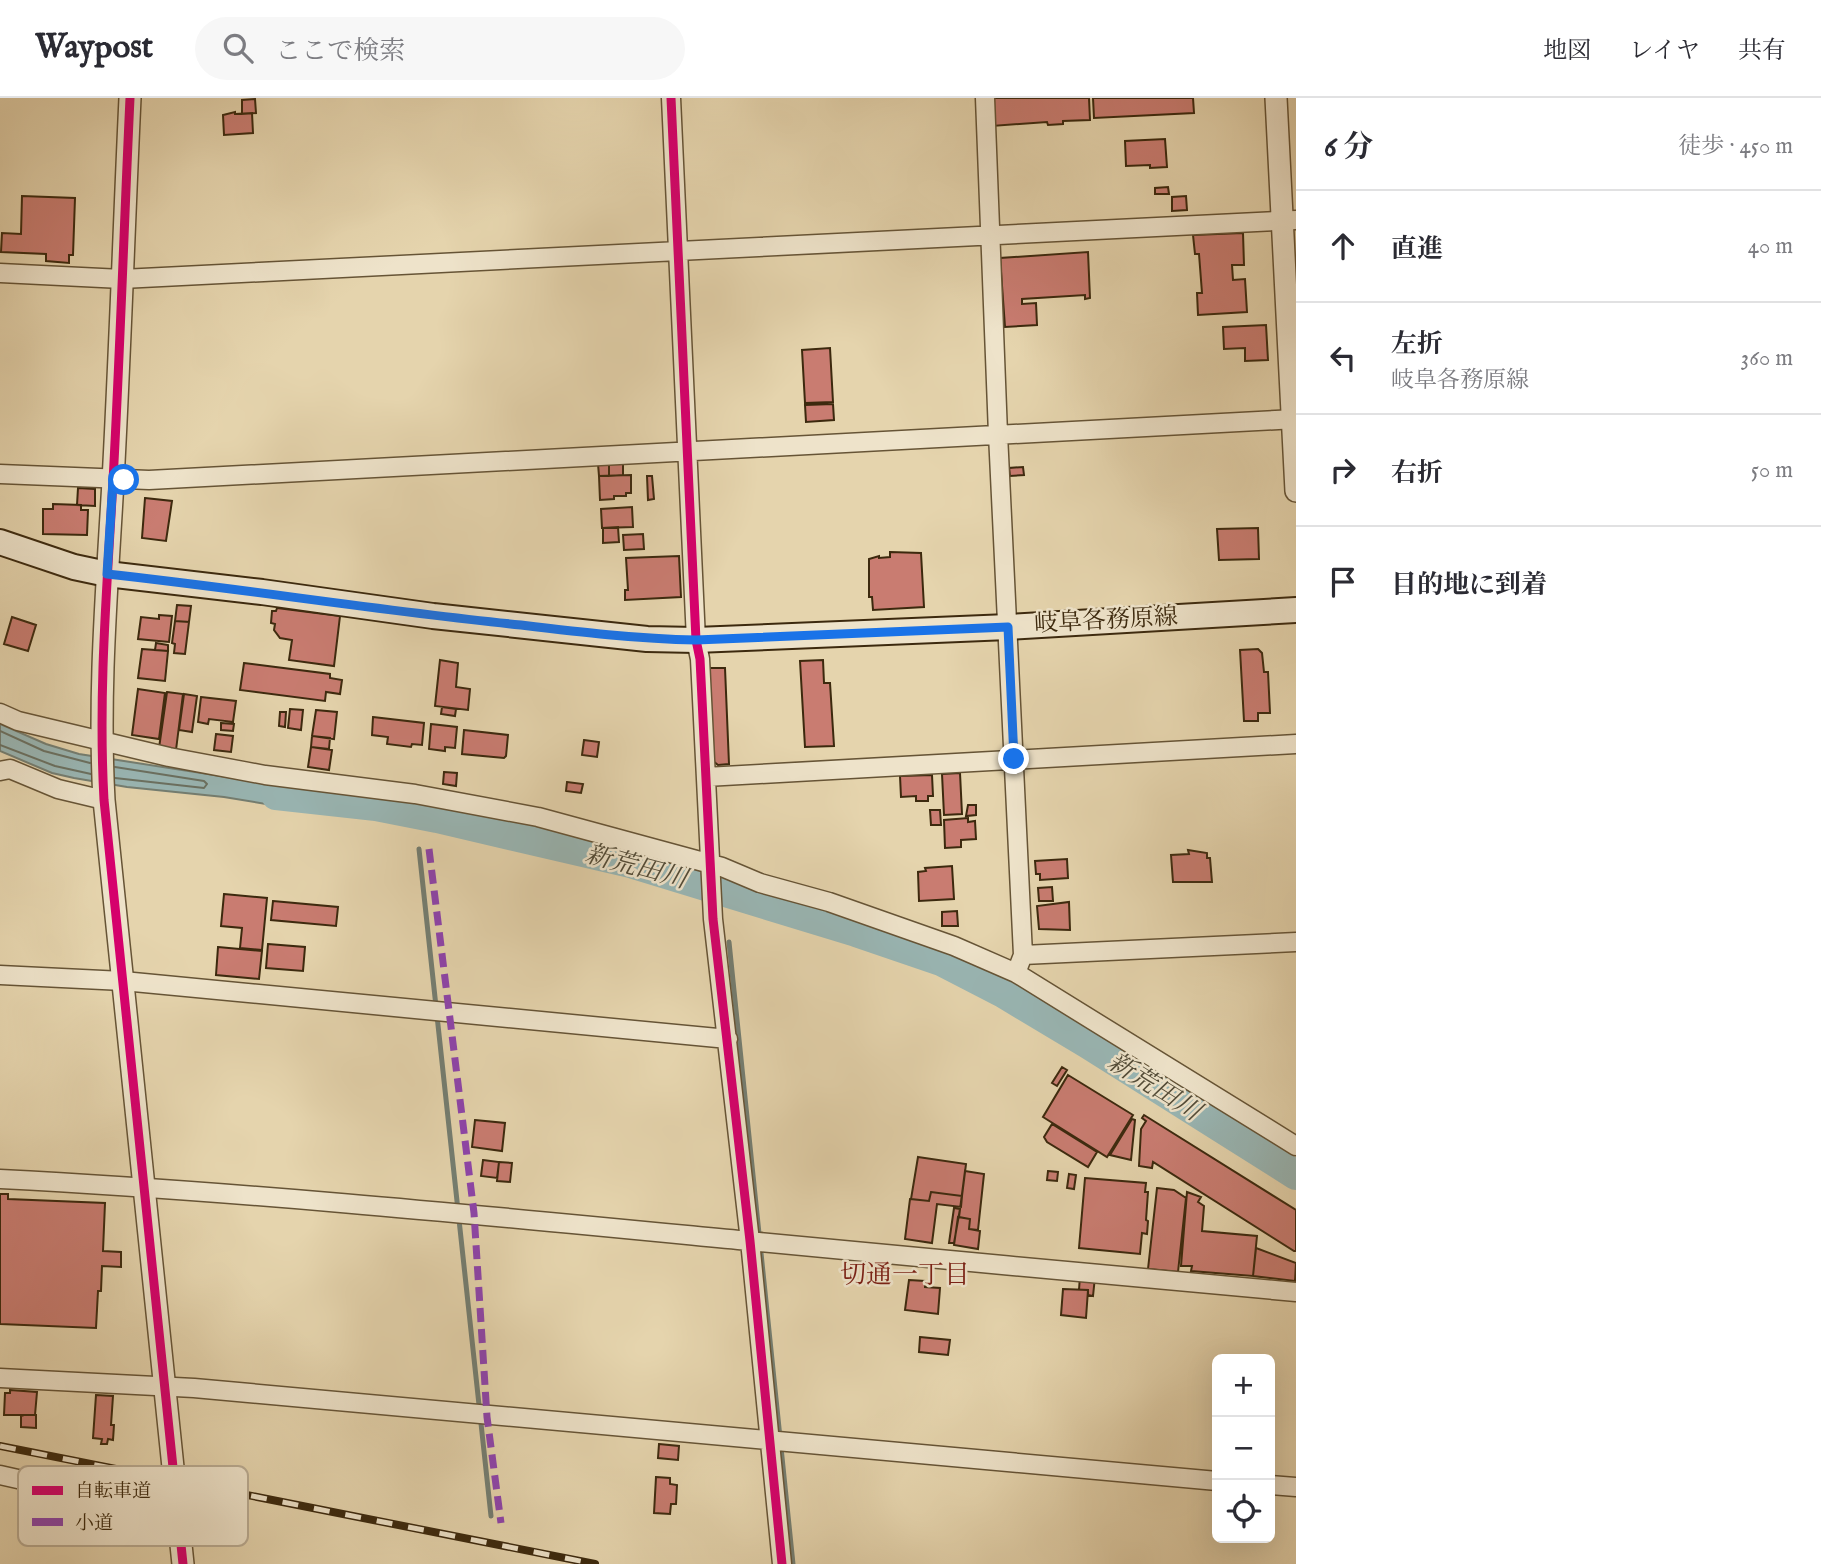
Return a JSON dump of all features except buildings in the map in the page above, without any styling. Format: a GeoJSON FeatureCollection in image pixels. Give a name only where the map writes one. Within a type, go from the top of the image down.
{"type":"FeatureCollection","features":[{"type":"Feature","properties":{"kind":"main road","name":"岐阜各務原線"},"geometry":{"type":"LineString","coordinates":[[0,542],[74,567],[107,574],[433,616],[648,639],[696,640],[1008,627],[1296,610]]}},
{"type":"Feature","properties":{"kind":"street"},"geometry":{"type":"LineString","coordinates":[[130,98],[113,480],[104,612],[102,747],[104,796],[174,1466]]}},
{"type":"Feature","properties":{"kind":"street"},"geometry":{"type":"LineString","coordinates":[[671,98],[696,640],[700,659],[710,868],[782,1564]]}},
{"type":"Feature","properties":{"kind":"street"},"geometry":{"type":"LineString","coordinates":[[985,98],[1023,955],[1016,973]]}},
{"type":"Feature","properties":{"kind":"street"},"geometry":{"type":"LineString","coordinates":[[1276,98],[1289,221],[1296,491]]}},
{"type":"Feature","properties":{"kind":"street"},"geometry":{"type":"LineString","coordinates":[[0,273],[122,279],[1289,221]]}},
{"type":"Feature","properties":{"kind":"street"},"geometry":{"type":"LineString","coordinates":[[0,474],[149,480],[1294,419]]}},
{"type":"Feature","properties":{"kind":"street"},"geometry":{"type":"LineString","coordinates":[[0,713],[102,747],[265,775],[415,794],[538,817],[829,902],[954,946],[1016,973],[1296,1146]]}},
{"type":"Feature","properties":{"kind":"street"},"geometry":{"type":"LineString","coordinates":[[706,777],[1296,744]]}},
{"type":"Feature","properties":{"kind":"street"},"geometry":{"type":"LineString","coordinates":[[3,768],[58,789],[104,796]]}},
{"type":"Feature","properties":{"kind":"street"},"geometry":{"type":"LineString","coordinates":[[1023,955],[1296,942]]}},
{"type":"Feature","properties":{"kind":"street"},"geometry":{"type":"LineString","coordinates":[[0,975],[123,981],[728,1040]]}},
{"type":"Feature","properties":{"kind":"street"},"geometry":{"type":"LineString","coordinates":[[0,1179],[145,1186],[474,1213],[1296,1292]]}},
{"type":"Feature","properties":{"kind":"street"},"geometry":{"type":"LineString","coordinates":[[0,1378],[167,1388],[1212,1481]]}},
{"type":"Feature","properties":{"kind":"street"},"geometry":{"type":"LineString","coordinates":[[0,1475],[18,1479]]}},
{"type":"Feature","properties":{"kind":"street"},"geometry":{"type":"LineString","coordinates":[[1275,1486],[1296,1488]]}},
{"type":"Feature","properties":{"kind":"street"},"geometry":{"type":"LineString","coordinates":[[181,1546],[183,1564]]}},
{"type":"Feature","properties":{"kind":"water"},"geometry":{"type":"Polygon","coordinates":[[[0,724],[46,744],[79,754],[317,791],[314,812],[224,797],[127,787],[52,773],[0,751],[0,724]]]}},
{"type":"Feature","properties":{"kind":"waterway","name":"新荒田川"},"geometry":{"type":"LineString","coordinates":[[276,795],[376,806],[630,863],[856,932],[941,961],[1003,993],[1088,1044],[1296,1175]]}},
{"type":"Feature","properties":{"kind":"waterway"},"geometry":{"type":"LineString","coordinates":[[419,849],[491,1516]]}},
{"type":"Feature","properties":{"kind":"waterway"},"geometry":{"type":"LineString","coordinates":[[729,942],[793,1564]]}},
{"type":"Feature","properties":{"kind":"railway"},"geometry":{"type":"LineString","coordinates":[[0,1446],[101,1466]]}},
{"type":"Feature","properties":{"kind":"railway"},"geometry":{"type":"LineString","coordinates":[[248,1495],[595,1564]]}},
{"type":"Feature","properties":{"kind":"marked path"},"geometry":{"type":"LineString","coordinates":[[429,849],[474,1213],[487,1417],[501,1523]]}},
{"type":"Feature","properties":{"kind":"cycle path"},"geometry":{"type":"LineString","coordinates":[[130,98],[104,641],[102,760],[173,1466]]}},
{"type":"Feature","properties":{"kind":"cycle path"},"geometry":{"type":"LineString","coordinates":[[671,98],[696,640],[700,659],[713,919],[750,1241],[782,1564]]}},
{"type":"Feature","properties":{"kind":"cycle path"},"geometry":{"type":"LineString","coordinates":[[181,1546],[183,1564]]}},
{"type":"Feature","properties":{"kind":"district","name":"切通一丁目"},"geometry":{"type":"Point","coordinates":[905,1275]}},
{"type":"Feature","properties":{"kind":"route"},"geometry":{"type":"LineString","coordinates":[[124,480],[113,480],[107,574],[433,616],[648,639],[696,640],[1008,627],[1014,759]]}}]}
